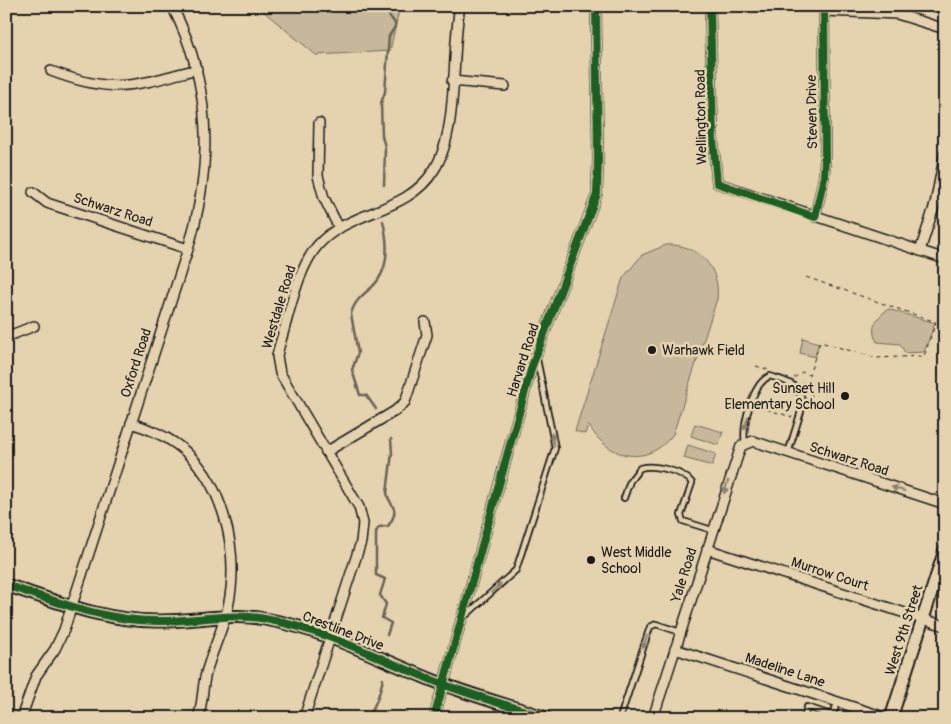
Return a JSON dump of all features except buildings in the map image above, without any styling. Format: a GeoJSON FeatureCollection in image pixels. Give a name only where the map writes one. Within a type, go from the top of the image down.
{"type":"FeatureCollection","features":[{"type":"Feature","properties":{"kind":"street","name":"Oxford Road"},"geometry":{"type":"LineString","coordinates":[[21,718],[36,676],[60,639],[188,249],[201,200],[205,166],[204,110],[197,69],[188,41],[172,6]]}},
{"type":"Feature","properties":{"kind":"street","name":"Westdale Road"},"geometry":{"type":"LineString","coordinates":[[304,718],[363,532],[358,507],[280,373],[277,356],[307,262],[318,245],[339,228],[406,198],[426,181],[440,160],[447,140],[460,6]]}},
{"type":"Feature","properties":{"kind":"street","name":"Harvard Road"},"geometry":{"type":"LineString","coordinates":[[434,718],[536,355],[597,194],[596,6]]}},
{"type":"Feature","properties":{"kind":"street","name":"Wellington Road"},"geometry":{"type":"LineString","coordinates":[[710,6],[716,183],[945,259]]}},
{"type":"Feature","properties":{"kind":"street"},"geometry":{"type":"LineString","coordinates":[[824,9],[897,14],[945,29]]}},
{"type":"Feature","properties":{"kind":"street","name":"Steven Drive"},"geometry":{"type":"LineString","coordinates":[[815,217],[824,177],[825,159],[824,9]]}},
{"type":"Feature","properties":{"kind":"street"},"geometry":{"type":"LineString","coordinates":[[52,71],[88,84],[120,87],[197,69]]}},
{"type":"Feature","properties":{"kind":"street"},"geometry":{"type":"LineString","coordinates":[[452,81],[505,86]]}},
{"type":"Feature","properties":{"kind":"street"},"geometry":{"type":"LineString","coordinates":[[319,123],[318,176],[324,198],[339,228]]}},
{"type":"Feature","properties":{"kind":"street"},"geometry":{"type":"LineString","coordinates":[[920,251],[935,204],[945,153]]}},
{"type":"Feature","properties":{"kind":"street","name":"Schwarz Road"},"geometry":{"type":"LineString","coordinates":[[33,192],[47,204],[188,249]]}},
{"type":"Feature","properties":{"kind":"street"},"geometry":{"type":"LineString","coordinates":[[326,452],[395,411],[406,402],[427,335],[425,322]]}},
{"type":"Feature","properties":{"kind":"street"},"geometry":{"type":"LineString","coordinates":[[6,336],[34,326]]}},
{"type":"Feature","properties":{"kind":"street"},"geometry":{"type":"LineString","coordinates":[[131,423],[160,434],[178,445],[196,463],[210,482],[227,527],[231,559],[228,607],[206,675],[198,718]]}},
{"type":"Feature","properties":{"kind":"street","name":"Schwarz Road"},"geometry":{"type":"LineString","coordinates":[[745,443],[753,442],[945,504]]}},
{"type":"Feature","properties":{"kind":"street","name":"Yale Road"},"geometry":{"type":"LineString","coordinates":[[653,718],[738,450],[745,443]]}},
{"type":"Feature","properties":{"kind":"street","name":"Murrow Court"},"geometry":{"type":"LineString","coordinates":[[707,549],[945,626]]}},
{"type":"Feature","properties":{"kind":"street","name":"West 9th Street"},"geometry":{"type":"LineString","coordinates":[[891,718],[945,550]]}},
{"type":"Feature","properties":{"kind":"street","name":"Crestline Drive"},"geometry":{"type":"LineString","coordinates":[[6,585],[71,607],[134,620],[156,622],[225,617],[265,618],[330,638],[443,684],[546,718]]}},
{"type":"Feature","properties":{"kind":"street","name":"Madeline Lane"},"geometry":{"type":"LineString","coordinates":[[675,649],[887,718]]}},
{"type":"Feature","properties":{"kind":"lane"},"geometry":{"type":"LineString","coordinates":[[460,621],[516,570],[555,448],[536,355]]}},
{"type":"Feature","properties":{"kind":"lane"},"geometry":{"type":"LineString","coordinates":[[745,443],[743,431],[756,390],[760,382],[770,376],[792,383],[802,396],[803,405],[788,453]]}},
{"type":"Feature","properties":{"kind":"lane"},"geometry":{"type":"LineString","coordinates":[[624,498],[630,481],[640,468],[651,466],[683,476],[692,483],[681,515],[683,521],[712,530]]}},
{"type":"Feature","properties":{"kind":"lane"},"geometry":{"type":"LineString","coordinates":[[620,718],[650,627],[656,624],[680,632]]}},
{"type":"Feature","properties":{"kind":"lane"},"geometry":{"type":"LineString","coordinates":[[804,718],[807,707],[832,717],[838,702]]}},
{"type":"Feature","properties":{"kind":"path"},"geometry":{"type":"LineString","coordinates":[[794,378],[802,372],[809,375],[820,342],[876,358],[924,356],[936,322],[803,276]]}},
{"type":"Feature","properties":{"kind":"path"},"geometry":{"type":"LineString","coordinates":[[756,366],[771,371]]}},
{"type":"Feature","properties":{"kind":"path"},"geometry":{"type":"LineString","coordinates":[[786,375],[801,383],[804,389]]}},
{"type":"Feature","properties":{"kind":"path"},"geometry":{"type":"LineString","coordinates":[[801,383],[816,385],[809,401]]}},
{"type":"Feature","properties":{"kind":"path"},"geometry":{"type":"LineString","coordinates":[[807,394],[809,406]]}},
{"type":"Feature","properties":{"kind":"path"},"geometry":{"type":"LineString","coordinates":[[759,407],[795,418]]}},
{"type":"Feature","properties":{"kind":"shaded area"},"geometry":{"type":"Polygon","coordinates":[[[257,6],[400,6],[390,51],[316,55],[257,6]]]}},
{"type":"Feature","properties":{"kind":"shaded area"},"geometry":{"type":"Polygon","coordinates":[[[666,245],[678,245],[688,248],[705,260],[715,277],[717,299],[673,434],[663,445],[653,451],[641,455],[630,455],[608,447],[588,426],[585,434],[575,431],[623,278],[642,255],[666,245]]]}},
{"type":"Feature","properties":{"kind":"shaded area"},"geometry":{"type":"Polygon","coordinates":[[[888,309],[935,323],[924,352],[905,353],[900,344],[877,342],[874,332],[875,324],[888,309]]]}},
{"type":"Feature","properties":{"kind":"shaded area"},"geometry":{"type":"Polygon","coordinates":[[[803,338],[819,343],[815,357],[800,353],[803,338]]]}},
{"type":"Feature","properties":{"kind":"shaded area"},"geometry":{"type":"Polygon","coordinates":[[[695,424],[723,432],[718,445],[691,436],[695,424]]]}},
{"type":"Feature","properties":{"kind":"shaded area"},"geometry":{"type":"Polygon","coordinates":[[[688,445],[716,454],[712,466],[684,458],[688,445]]]}},
{"type":"Feature","properties":{"kind":"waterway"},"geometry":{"type":"LineString","coordinates":[[384,185],[385,147],[382,136],[381,103],[385,92],[389,36],[395,27],[395,23],[388,14],[388,6]]}},
{"type":"Feature","properties":{"kind":"waterway"},"geometry":{"type":"LineString","coordinates":[[376,409],[366,395],[360,395],[352,370],[358,353],[351,314],[357,302],[378,280],[385,264],[386,238],[383,221]]}},
{"type":"Feature","properties":{"kind":"waterway"},"geometry":{"type":"LineString","coordinates":[[387,635],[391,623],[382,618],[386,604],[380,595],[385,579],[376,575],[376,532],[379,527],[388,526],[394,515],[394,508],[387,493],[392,453],[391,439]]}},
{"type":"Feature","properties":{"kind":"waterway"},"geometry":{"type":"LineString","coordinates":[[367,718],[377,700],[383,679]]}},
{"type":"Feature","properties":{"kind":"cycle path"},"geometry":{"type":"LineString","coordinates":[[434,718],[532,366],[597,194],[596,6]]}},
{"type":"Feature","properties":{"kind":"cycle path"},"geometry":{"type":"LineString","coordinates":[[710,6],[713,138],[717,183],[815,217],[824,177],[825,159],[824,6]]}},
{"type":"Feature","properties":{"kind":"cycle path"},"geometry":{"type":"LineString","coordinates":[[6,585],[80,609],[118,618],[170,621],[238,616],[287,624],[350,645],[446,685],[546,718]]}},
{"type":"Feature","properties":{"kind":"place","name":"Warhawk Field"},"geometry":{"type":"Point","coordinates":[652,350]}},
{"type":"Feature","properties":{"kind":"place","name":"Sunset Hill Elementary School"},"geometry":{"type":"Point","coordinates":[845,396]}},
{"type":"Feature","properties":{"kind":"place","name":"West Middle School"},"geometry":{"type":"Point","coordinates":[591,560]}}]}
